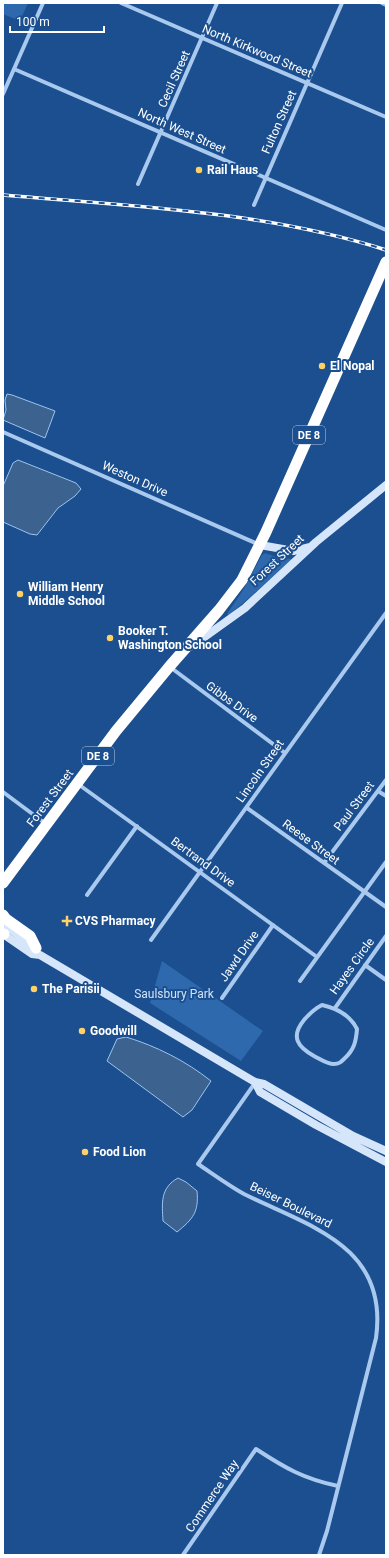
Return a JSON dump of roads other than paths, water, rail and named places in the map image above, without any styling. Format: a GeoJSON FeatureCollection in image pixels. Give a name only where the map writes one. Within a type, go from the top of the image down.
{"type":"FeatureCollection","features":[{"type":"Feature","properties":{"kind":"highway","name":"DE 8"},"geometry":{"type":"LineString","coordinates":[[260,545],[386,262]]}},
{"type":"Feature","properties":{"kind":"highway","name":"Forest Street"},"geometry":{"type":"LineString","coordinates":[[3,882],[116,731],[178,656],[219,610],[242,580],[260,545]]}},
{"type":"Feature","properties":{"kind":"highway"},"geometry":{"type":"LineString","coordinates":[[3,915],[6,919],[30,936],[38,951]]}},
{"type":"Feature","properties":{"kind":"main road","name":"Forest Street"},"geometry":{"type":"LineString","coordinates":[[178,656],[245,608],[316,542],[386,484]]}},
{"type":"Feature","properties":{"kind":"main road","name":"Forest Street"},"geometry":{"type":"LineString","coordinates":[[260,545],[294,551],[306,549],[316,542]]}},
{"type":"Feature","properties":{"kind":"main road"},"geometry":{"type":"LineString","coordinates":[[3,932],[38,951],[255,1082],[264,1084],[353,1136],[386,1151]]}},
{"type":"Feature","properties":{"kind":"main road"},"geometry":{"type":"LineString","coordinates":[[255,1082],[260,1092],[340,1138],[386,1162]]}},
{"type":"Feature","properties":{"kind":"street"},"geometry":{"type":"LineString","coordinates":[[3,94],[43,3]]}},
{"type":"Feature","properties":{"kind":"street","name":"North Kirkwood Street"},"geometry":{"type":"LineString","coordinates":[[121,3],[386,117]]}},
{"type":"Feature","properties":{"kind":"street","name":"Cecil Street"},"geometry":{"type":"LineString","coordinates":[[138,184],[218,3]]}},
{"type":"Feature","properties":{"kind":"street","name":"Fulton Street"},"geometry":{"type":"LineString","coordinates":[[254,205],[342,3]]}},
{"type":"Feature","properties":{"kind":"street"},"geometry":{"type":"LineString","coordinates":[[382,3],[386,5]]}},
{"type":"Feature","properties":{"kind":"street","name":"North West Street"},"geometry":{"type":"LineString","coordinates":[[14,69],[386,230]]}},
{"type":"Feature","properties":{"kind":"street","name":"Weston Drive"},"geometry":{"type":"LineString","coordinates":[[3,432],[260,545]]}},
{"type":"Feature","properties":{"kind":"street","name":"Lincoln Street"},"geometry":{"type":"LineString","coordinates":[[150,940],[247,808],[386,613]]}},
{"type":"Feature","properties":{"kind":"street","name":"Gibbs Drive"},"geometry":{"type":"LineString","coordinates":[[169,667],[285,753]]}},
{"type":"Feature","properties":{"kind":"street","name":"Paul Street"},"geometry":{"type":"LineString","coordinates":[[324,863],[386,780]]}},
{"type":"Feature","properties":{"kind":"street","name":"Bertrand Drive"},"geometry":{"type":"LineString","coordinates":[[77,783],[317,957]]}},
{"type":"Feature","properties":{"kind":"street"},"geometry":{"type":"LineString","coordinates":[[378,791],[386,796]]}},
{"type":"Feature","properties":{"kind":"street"},"geometry":{"type":"LineString","coordinates":[[3,792],[46,825]]}},
{"type":"Feature","properties":{"kind":"street","name":"Reese Street"},"geometry":{"type":"LineString","coordinates":[[247,808],[386,907]]}},
{"type":"Feature","properties":{"kind":"street"},"geometry":{"type":"LineString","coordinates":[[87,895],[137,826]]}},
{"type":"Feature","properties":{"kind":"street"},"geometry":{"type":"LineString","coordinates":[[300,981],[386,862]]}},
{"type":"Feature","properties":{"kind":"street","name":"Jawd Drive"},"geometry":{"type":"LineString","coordinates":[[222,998],[273,925]]}},
{"type":"Feature","properties":{"kind":"street","name":"Hayes Circle"},"geometry":{"type":"LineString","coordinates":[[335,1008],[386,936]]}},
{"type":"Feature","properties":{"kind":"street"},"geometry":{"type":"LineString","coordinates":[[366,965],[386,980]]}},
{"type":"Feature","properties":{"kind":"street","name":"Hayes Circle"},"geometry":{"type":"LineString","coordinates":[[322,1005],[335,1008],[349,1018],[357,1029],[356,1042],[352,1051],[340,1063],[332,1064],[324,1062],[300,1047],[296,1032],[313,1010],[322,1005]]}},
{"type":"Feature","properties":{"kind":"street","name":"Beiser Boulevard"},"geometry":{"type":"LineString","coordinates":[[255,1082],[198,1164],[243,1193],[317,1228],[334,1238],[357,1258],[370,1280],[376,1296],[379,1325],[327,1531],[319,1555]]}},
{"type":"Feature","properties":{"kind":"street","name":"Commerce Way"},"geometry":{"type":"LineString","coordinates":[[184,1555],[256,1449],[295,1473],[319,1482],[338,1486]]}},
{"type":"Feature","properties":{"kind":"railway"},"geometry":{"type":"LineString","coordinates":[[3,195],[148,207],[245,218],[293,226],[386,250]]}},
{"type":"Feature","properties":{"kind":"place","name":"Rail Haus"},"geometry":{"type":"Point","coordinates":[199,170]}},
{"type":"Feature","properties":{"kind":"place","name":"El Nopal"},"geometry":{"type":"Point","coordinates":[322,366]}},
{"type":"Feature","properties":{"kind":"place","name":"William Henry Middle School"},"geometry":{"type":"Point","coordinates":[20,594]}},
{"type":"Feature","properties":{"kind":"place","name":"Booker T. Washington School"},"geometry":{"type":"Point","coordinates":[110,638]}},
{"type":"Feature","properties":{"kind":"place","name":"CVS Pharmacy"},"geometry":{"type":"Point","coordinates":[67,921]}},
{"type":"Feature","properties":{"kind":"place","name":"The Parisii"},"geometry":{"type":"Point","coordinates":[34,989]}},
{"type":"Feature","properties":{"kind":"place","name":"Goodwill"},"geometry":{"type":"Point","coordinates":[82,1031]}},
{"type":"Feature","properties":{"kind":"place","name":"Food Lion"},"geometry":{"type":"Point","coordinates":[85,1152]}},
{"type":"Feature","properties":{"kind":"park label","name":"Saulsbury Park"},"geometry":{"type":"Point","coordinates":[174,994]}}]}
